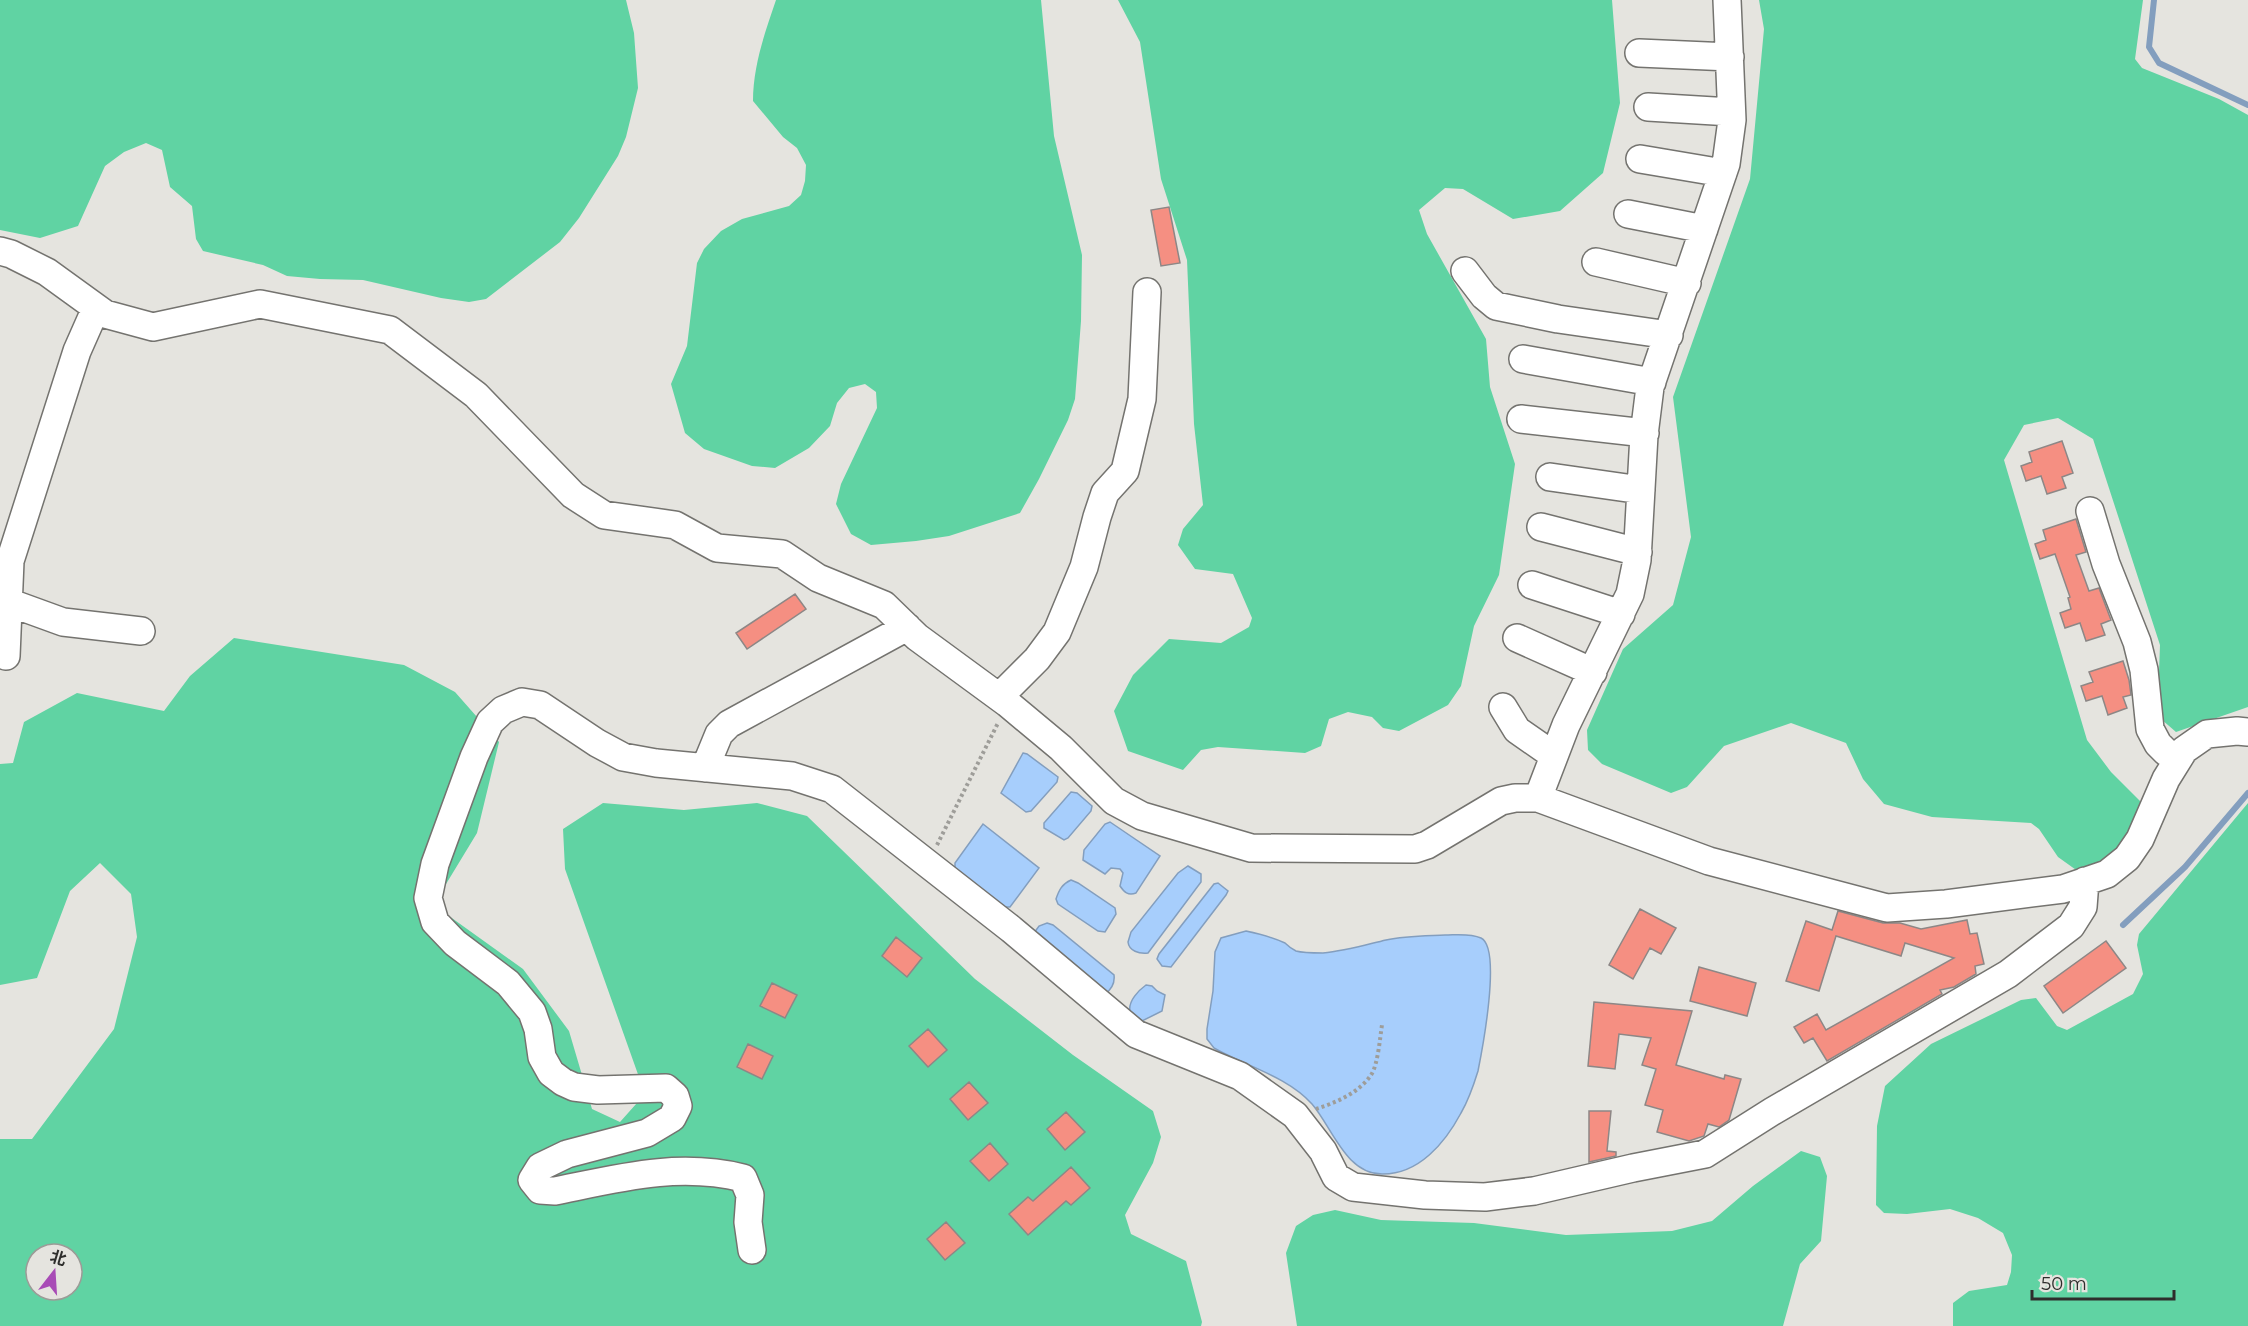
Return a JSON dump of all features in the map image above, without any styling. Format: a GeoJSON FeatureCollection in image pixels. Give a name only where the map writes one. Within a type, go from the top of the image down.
{"type":"FeatureCollection","features":[{"type":"Feature","properties":{"kind":"street"},"geometry":{"type":"LineString","coordinates":[[1538,798],[1553,755],[1630,594],[1638,552],[1645,433],[1652,382],[1726,164],[1731,112],[1727,0]]}},
{"type":"Feature","properties":{"kind":"street"},"geometry":{"type":"LineString","coordinates":[[1639,52],[1730,57]]}},
{"type":"Feature","properties":{"kind":"street"},"geometry":{"type":"LineString","coordinates":[[1648,107],[1731,112]]}},
{"type":"Feature","properties":{"kind":"street"},"geometry":{"type":"LineString","coordinates":[[1640,159],[1723,173]]}},
{"type":"Feature","properties":{"kind":"street"},"geometry":{"type":"LineString","coordinates":[[1628,214],[1704,229]]}},
{"type":"Feature","properties":{"kind":"street"},"geometry":{"type":"LineString","coordinates":[[0,251],[47,272],[105,314],[153,327],[260,304],[390,330],[477,395],[573,495],[604,515],[675,525],[717,548],[782,554],[818,578],[884,605],[907,627],[1003,700],[1061,748],[1114,801],[1142,816],[1251,849],[1414,849],[1427,845],[1501,801],[1515,798],[1538,798],[1708,861],[1887,908],[1946,904],[2063,889],[2107,874],[2127,858],[2140,839],[2166,778],[2184,750],[2207,734],[2236,730],[2248,732]]}},
{"type":"Feature","properties":{"kind":"street"},"geometry":{"type":"LineString","coordinates":[[1596,262],[1687,283]]}},
{"type":"Feature","properties":{"kind":"street"},"geometry":{"type":"LineString","coordinates":[[1465,271],[1484,296],[1496,306],[1558,319],[1669,335]]}},
{"type":"Feature","properties":{"kind":"street"},"geometry":{"type":"LineString","coordinates":[[1003,700],[1057,632],[1084,567],[1105,493],[1125,471],[1142,399],[1147,292]]}},
{"type":"Feature","properties":{"kind":"street"},"geometry":{"type":"LineString","coordinates":[[6,656],[10,561],[77,351],[96,308]]}},
{"type":"Feature","properties":{"kind":"street"},"geometry":{"type":"LineString","coordinates":[[1523,359],[1652,382]]}},
{"type":"Feature","properties":{"kind":"street"},"geometry":{"type":"LineString","coordinates":[[1521,419],[1645,433]]}},
{"type":"Feature","properties":{"kind":"street"},"geometry":{"type":"LineString","coordinates":[[1550,477],[1641,490]]}},
{"type":"Feature","properties":{"kind":"street"},"geometry":{"type":"LineString","coordinates":[[2090,511],[2106,564],[2137,642],[2144,670],[2150,729],[2158,744],[2166,752],[2179,758]]}},
{"type":"Feature","properties":{"kind":"street"},"geometry":{"type":"LineString","coordinates":[[1541,527],[1638,552]]}},
{"type":"Feature","properties":{"kind":"street"},"geometry":{"type":"LineString","coordinates":[[1532,585],[1621,614]]}},
{"type":"Feature","properties":{"kind":"street"},"geometry":{"type":"LineString","coordinates":[[8,602],[63,622],[141,631]]}},
{"type":"Feature","properties":{"kind":"street"},"geometry":{"type":"LineString","coordinates":[[705,768],[719,735],[729,724],[907,627]]}},
{"type":"Feature","properties":{"kind":"street"},"geometry":{"type":"LineString","coordinates":[[1517,638],[1593,672]]}},
{"type":"Feature","properties":{"kind":"street"},"geometry":{"type":"LineString","coordinates":[[752,1250],[748,1222],[750,1195],[743,1178],[727,1174],[673,1170],[648,1172],[555,1191],[540,1190],[532,1180],[540,1167],[567,1154],[647,1133],[672,1118],[678,1106],[675,1096],[666,1088],[598,1090],[574,1087],[551,1073],[542,1058],[538,1029],[532,1012],[508,983],[455,944],[435,922],[428,898],[435,864],[474,757],[490,722],[503,710],[522,702],[540,705],[597,743],[623,757],[656,763],[792,776],[832,789],[1011,929],[1136,1034],[1240,1076],[1295,1115],[1323,1151],[1336,1177],[1353,1187],[1425,1195],[1485,1197],[1534,1191],[1633,1167],[1705,1154],[1773,1111],[2008,974],[2071,926],[2083,907],[2085,881]]}},
{"type":"Feature","properties":{"kind":"street"},"geometry":{"type":"LineString","coordinates":[[1503,707],[1517,730],[1553,755]]}},
{"type":"Feature","properties":{"kind":"path"},"geometry":{"type":"LineString","coordinates":[[928,865],[1003,700]]}},
{"type":"Feature","properties":{"kind":"path"},"geometry":{"type":"LineString","coordinates":[[1295,1115],[1337,1102],[1372,1074],[1382,1025]]}},
{"type":"Feature","properties":{"kind":"green space"},"geometry":{"type":"Polygon","coordinates":[[[0,0],[626,0],[634,33],[638,88],[626,137],[618,156],[579,218],[560,242],[486,299],[469,302],[363,280],[287,276],[263,265],[203,251],[196,239],[192,206],[170,187],[162,150],[146,143],[124,152],[105,166],[78,226],[40,238],[0,230],[0,0]]]}},
{"type":"Feature","properties":{"kind":"green space"},"geometry":{"type":"Polygon","coordinates":[[[776,0],[1041,0],[1054,136],[1082,255],[1081,321],[1075,399],[1068,420],[1020,513],[949,536],[916,541],[871,545],[851,534],[836,504],[841,484],[877,408],[876,392],[865,384],[849,388],[837,403],[830,426],[809,448],[775,468],[752,466],[704,449],[685,433],[671,384],[687,346],[697,263],[704,249],[721,231],[742,219],[789,206],[801,195],[805,181],[806,165],[797,148],[783,137],[753,101],[757,62],[776,0]]]}},
{"type":"Feature","properties":{"kind":"green space"},"geometry":{"type":"Polygon","coordinates":[[[1118,0],[1612,0],[1620,103],[1603,173],[1560,211],[1513,219],[1463,189],[1445,188],[1419,210],[1427,234],[1486,339],[1490,387],[1515,464],[1499,575],[1474,626],[1461,686],[1448,705],[1399,731],[1383,728],[1372,717],[1348,712],[1329,719],[1321,746],[1305,753],[1218,747],[1201,750],[1183,770],[1128,751],[1114,711],[1133,675],[1169,639],[1221,643],[1249,627],[1252,618],[1233,574],[1195,569],[1178,545],[1183,529],[1203,505],[1194,424],[1187,260],[1161,179],[1140,42],[1118,0]]]}},
{"type":"Feature","properties":{"kind":"green space"},"geometry":{"type":"Polygon","coordinates":[[[1759,0],[2143,0],[2135,59],[2142,68],[2219,99],[2248,115],[2248,707],[2176,732],[2161,719],[2158,700],[2160,645],[2093,439],[2058,418],[2024,425],[2004,460],[2087,740],[2111,772],[2140,801],[2142,817],[2124,857],[2079,872],[2058,857],[2039,829],[2031,823],[1932,817],[1884,804],[1863,779],[1846,743],[1791,723],[1724,746],[1687,787],[1671,793],[1602,764],[1588,750],[1587,730],[1623,649],[1673,605],[1691,537],[1673,397],[1750,179],[1764,29],[1759,0]]]}},
{"type":"Feature","properties":{"kind":"green space"},"geometry":{"type":"Polygon","coordinates":[[[234,638],[404,665],[455,692],[499,742],[477,833],[443,889],[442,911],[523,969],[569,1031],[592,1109],[620,1122],[645,1094],[565,869],[563,829],[603,803],[684,810],[757,803],[807,816],[975,979],[1073,1055],[1153,1111],[1161,1137],[1153,1163],[1125,1215],[1131,1234],[1186,1261],[1202,1322],[1201,1326],[0,1326],[0,1139],[32,1139],[114,1029],[137,937],[131,894],[100,863],[70,891],[37,978],[0,985],[0,764],[13,763],[24,722],[77,693],[164,711],[190,676],[234,638]]]}},
{"type":"Feature","properties":{"kind":"green space"},"geometry":{"type":"Polygon","coordinates":[[[2248,803],[2248,1326],[1953,1326],[1953,1303],[1969,1291],[2007,1285],[2011,1272],[2012,1255],[2003,1233],[1978,1218],[1950,1209],[1907,1214],[1884,1213],[1876,1205],[1877,1126],[1885,1086],[1931,1044],[2021,1000],[2036,998],[2057,1026],[2067,1030],[2133,994],[2143,974],[2137,945],[2139,934],[2248,803]]]}},
{"type":"Feature","properties":{"kind":"green space"},"geometry":{"type":"Polygon","coordinates":[[[1801,1151],[1820,1157],[1827,1176],[1821,1241],[1800,1264],[1783,1326],[1297,1326],[1286,1253],[1296,1226],[1313,1215],[1335,1210],[1381,1220],[1474,1223],[1566,1235],[1672,1231],[1712,1221],[1753,1186],[1801,1151]]]}},
{"type":"Feature","properties":{"kind":"water"},"geometry":{"type":"Polygon","coordinates":[[[1023,753],[1058,777],[1057,782],[1031,811],[1026,812],[1001,793],[1023,753]]]}},
{"type":"Feature","properties":{"kind":"water"},"geometry":{"type":"Polygon","coordinates":[[[1071,792],[1077,793],[1092,806],[1091,811],[1064,840],[1044,828],[1044,823],[1071,792]]]}},
{"type":"Feature","properties":{"kind":"water"},"geometry":{"type":"Polygon","coordinates":[[[1110,822],[1160,856],[1136,893],[1127,893],[1120,886],[1123,873],[1120,869],[1111,868],[1105,874],[1083,860],[1084,850],[1105,824],[1110,822]]]}},
{"type":"Feature","properties":{"kind":"water"},"geometry":{"type":"Polygon","coordinates":[[[983,824],[1039,868],[1010,907],[1004,907],[955,869],[955,863],[983,824]]]}},
{"type":"Feature","properties":{"kind":"water"},"geometry":{"type":"Polygon","coordinates":[[[1188,866],[1201,874],[1201,882],[1148,953],[1132,950],[1128,942],[1131,932],[1178,873],[1188,866]]]}},
{"type":"Feature","properties":{"kind":"water"},"geometry":{"type":"Polygon","coordinates":[[[1071,880],[1115,908],[1116,914],[1105,932],[1098,931],[1058,904],[1056,899],[1060,890],[1065,883],[1071,880]]]}},
{"type":"Feature","properties":{"kind":"water"},"geometry":{"type":"Polygon","coordinates":[[[1218,883],[1228,891],[1226,895],[1171,967],[1162,966],[1157,959],[1159,954],[1214,884],[1218,883]]]}},
{"type":"Feature","properties":{"kind":"water"},"geometry":{"type":"Polygon","coordinates":[[[1047,923],[1053,925],[1114,975],[1111,988],[1105,994],[1034,933],[1039,926],[1047,923]]]}},
{"type":"Feature","properties":{"kind":"water"},"geometry":{"type":"Polygon","coordinates":[[[1246,931],[1285,943],[1296,951],[1313,953],[1339,951],[1408,937],[1472,935],[1481,938],[1487,946],[1490,979],[1489,1001],[1478,1071],[1464,1108],[1455,1124],[1430,1155],[1408,1169],[1396,1173],[1370,1172],[1359,1167],[1341,1148],[1312,1104],[1302,1094],[1278,1079],[1214,1048],[1207,1039],[1207,1029],[1213,991],[1215,952],[1221,938],[1246,931]]]}},
{"type":"Feature","properties":{"kind":"water"},"geometry":{"type":"Polygon","coordinates":[[[1146,985],[1152,986],[1165,995],[1162,1011],[1142,1021],[1132,1014],[1130,1007],[1135,996],[1146,985]]]}},
{"type":"Feature","properties":{"kind":"building"},"geometry":{"type":"Polygon","coordinates":[[[1169,207],[1180,263],[1161,266],[1151,210],[1169,207]]]}},
{"type":"Feature","properties":{"kind":"building"},"geometry":{"type":"Polygon","coordinates":[[[2062,441],[2073,473],[2062,477],[2066,488],[2047,494],[2041,476],[2026,481],[2021,466],[2032,462],[2029,452],[2062,441]]]}},
{"type":"Feature","properties":{"kind":"building"},"geometry":{"type":"Polygon","coordinates":[[[2076,519],[2086,552],[2076,555],[2089,591],[2099,588],[2111,620],[2101,624],[2105,635],[2086,641],[2080,623],[2065,628],[2060,613],[2071,609],[2068,598],[2070,597],[2055,554],[2040,559],[2035,544],[2046,540],[2043,530],[2076,519]]]}},
{"type":"Feature","properties":{"kind":"building"},"geometry":{"type":"Polygon","coordinates":[[[795,594],[806,609],[747,649],[736,633],[795,594]]]}},
{"type":"Feature","properties":{"kind":"building"},"geometry":{"type":"Polygon","coordinates":[[[2123,661],[2131,695],[2123,697],[2127,708],[2108,715],[2102,696],[2086,701],[2081,686],[2093,682],[2089,672],[2123,661]]]}},
{"type":"Feature","properties":{"kind":"building"},"geometry":{"type":"Polygon","coordinates":[[[1640,909],[1676,928],[1661,954],[1650,948],[1633,979],[1609,965],[1640,909]]]}},
{"type":"Feature","properties":{"kind":"building"},"geometry":{"type":"Polygon","coordinates":[[[1838,911],[1883,923],[1900,923],[1921,929],[1967,920],[1970,934],[1977,933],[1984,964],[1975,966],[1976,974],[1954,987],[1940,990],[1942,994],[1827,1061],[1813,1038],[1804,1043],[1794,1027],[1817,1014],[1826,1030],[1954,958],[1905,943],[1901,956],[1836,936],[1819,991],[1786,981],[1806,921],[1832,930],[1838,911]]]}},
{"type":"Feature","properties":{"kind":"building"},"geometry":{"type":"Polygon","coordinates":[[[896,937],[922,958],[907,977],[882,956],[896,937]]]}},
{"type":"Feature","properties":{"kind":"building"},"geometry":{"type":"Polygon","coordinates":[[[2106,941],[2126,968],[2063,1013],[2044,986],[2106,941]]]}},
{"type":"Feature","properties":{"kind":"building"},"geometry":{"type":"Polygon","coordinates":[[[1699,967],[1756,983],[1747,1016],[1690,1001],[1699,967]]]}},
{"type":"Feature","properties":{"kind":"building"},"geometry":{"type":"Polygon","coordinates":[[[772,983],[797,995],[785,1018],[760,1006],[772,983]]]}},
{"type":"Feature","properties":{"kind":"building"},"geometry":{"type":"Polygon","coordinates":[[[1594,1002],[1692,1011],[1676,1065],[1724,1079],[1725,1075],[1741,1079],[1729,1120],[1719,1127],[1708,1124],[1704,1136],[1689,1141],[1657,1132],[1663,1110],[1645,1105],[1656,1069],[1642,1065],[1651,1038],[1619,1034],[1615,1069],[1588,1066],[1594,1002]]]}},
{"type":"Feature","properties":{"kind":"building"},"geometry":{"type":"Polygon","coordinates":[[[928,1029],[947,1050],[928,1067],[909,1046],[928,1029]]]}},
{"type":"Feature","properties":{"kind":"building"},"geometry":{"type":"Polygon","coordinates":[[[748,1044],[773,1056],[762,1079],[737,1067],[748,1044]]]}},
{"type":"Feature","properties":{"kind":"building"},"geometry":{"type":"Polygon","coordinates":[[[969,1082],[988,1103],[968,1120],[950,1099],[969,1082]]]}},
{"type":"Feature","properties":{"kind":"building"},"geometry":{"type":"Polygon","coordinates":[[[1589,1111],[1611,1111],[1607,1151],[1616,1152],[1616,1156],[1589,1162],[1589,1111]]]}},
{"type":"Feature","properties":{"kind":"building"},"geometry":{"type":"Polygon","coordinates":[[[1066,1112],[1085,1132],[1065,1150],[1047,1129],[1066,1112]]]}},
{"type":"Feature","properties":{"kind":"building"},"geometry":{"type":"Polygon","coordinates":[[[990,1143],[1008,1164],[989,1181],[970,1161],[990,1143]]]}},
{"type":"Feature","properties":{"kind":"building"},"geometry":{"type":"Polygon","coordinates":[[[1071,1167],[1090,1188],[1071,1205],[1066,1201],[1028,1235],[1009,1214],[1028,1197],[1033,1201],[1071,1167]]]}},
{"type":"Feature","properties":{"kind":"building"},"geometry":{"type":"Polygon","coordinates":[[[946,1222],[965,1243],[945,1260],[927,1239],[946,1222]]]}},
{"type":"Feature","properties":{"kind":"waterway"},"geometry":{"type":"LineString","coordinates":[[2154,0],[2149,47],[2159,63],[2248,105]]}},
{"type":"Feature","properties":{"kind":"waterway"},"geometry":{"type":"LineString","coordinates":[[2123,925],[2185,867],[2248,793]]}}]}
